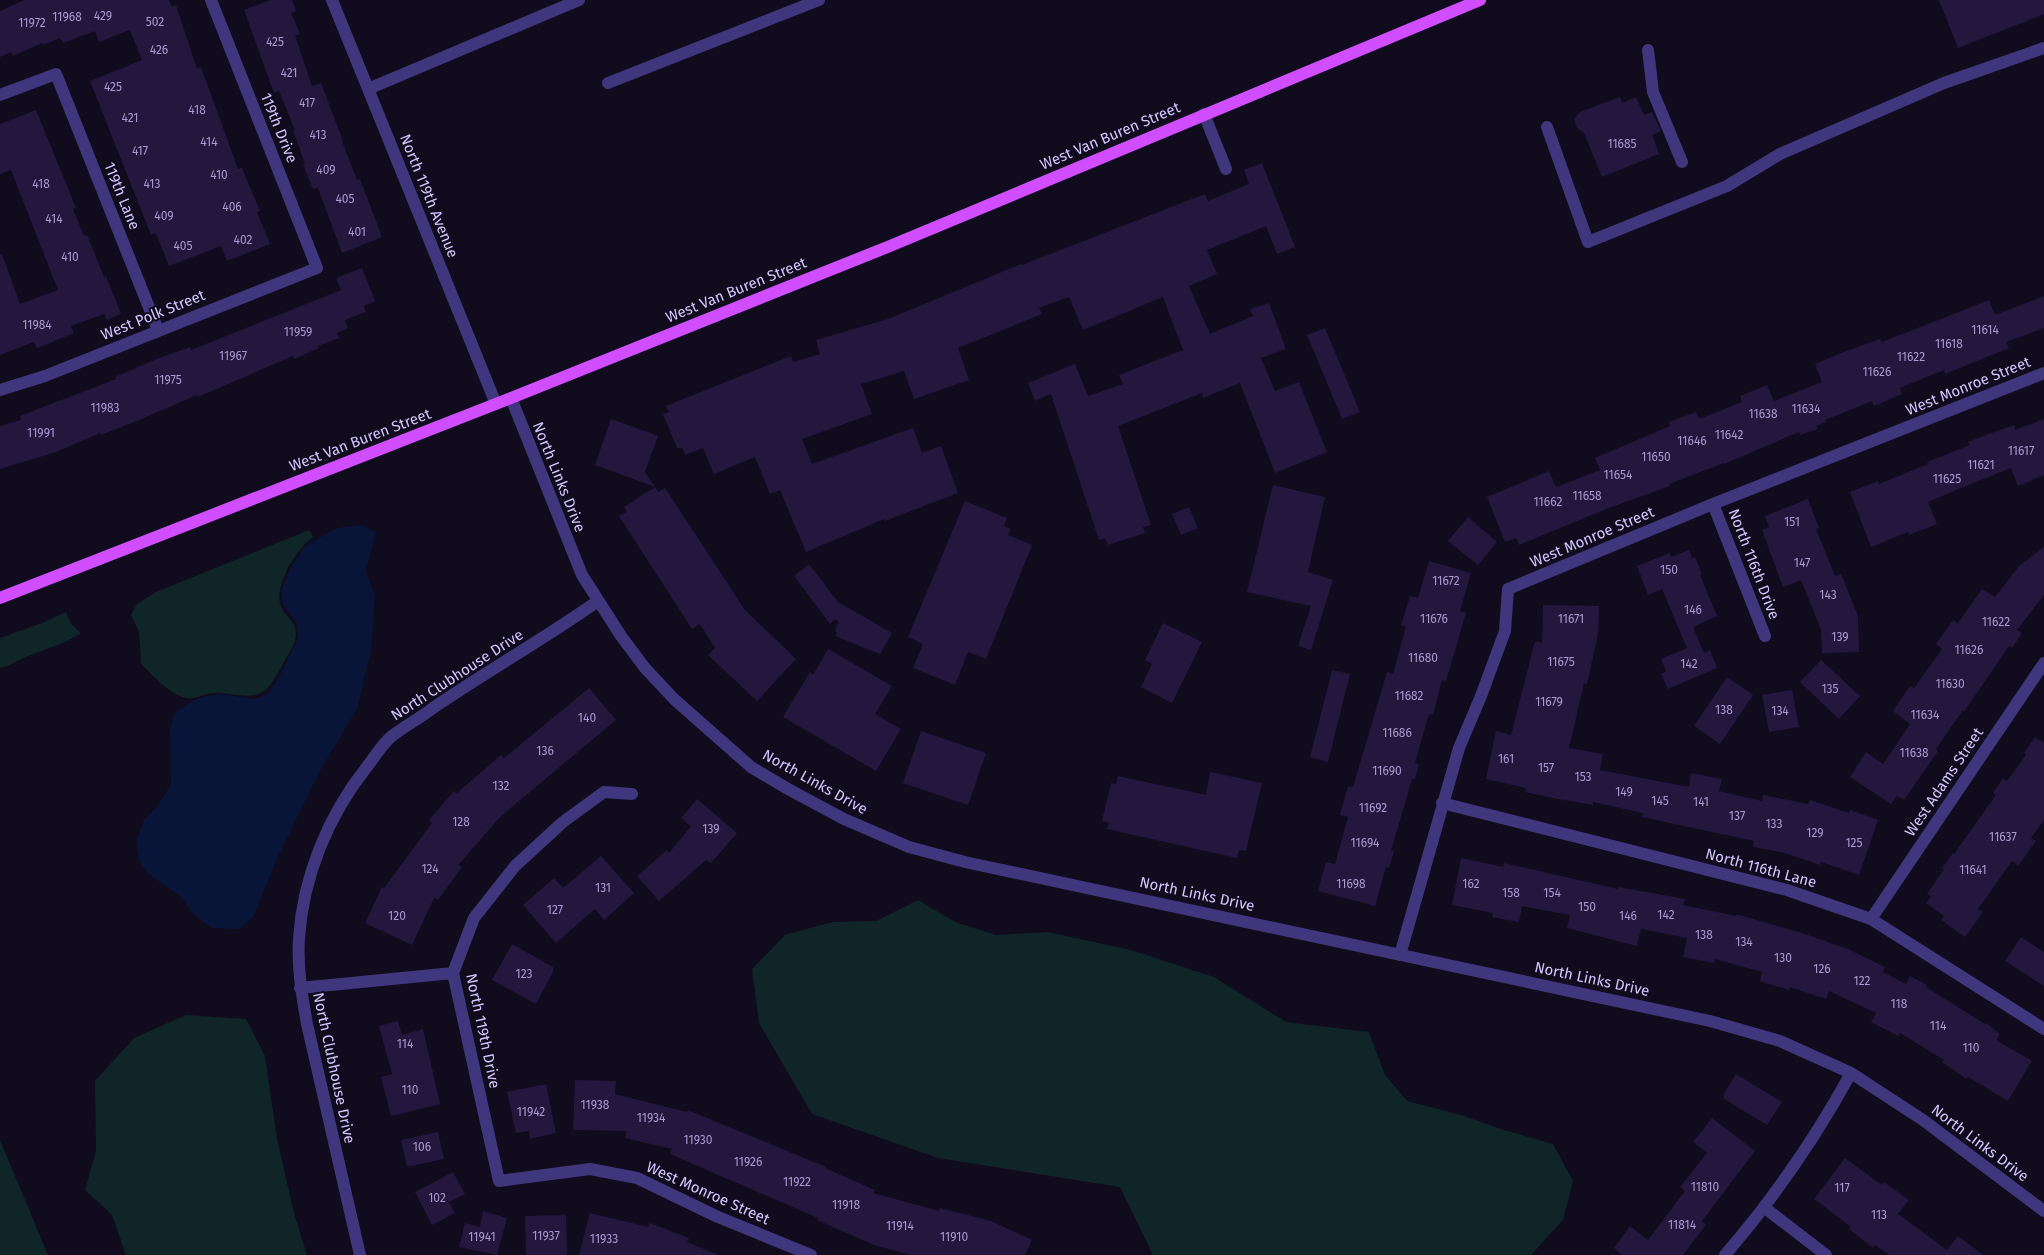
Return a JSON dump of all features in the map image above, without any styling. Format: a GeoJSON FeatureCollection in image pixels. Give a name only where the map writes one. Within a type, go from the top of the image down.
{"type":"FeatureCollection","features":[{"type":"Feature","properties":{"kind":"main road","name":"West Van Buren Street"},"geometry":{"type":"LineString","coordinates":[[0,598],[496,404],[890,246],[1480,0]]}},
{"type":"Feature","properties":{"kind":"street","name":"119th Drive"},"geometry":{"type":"LineString","coordinates":[[211,0],[317,268]]}},
{"type":"Feature","properties":{"kind":"street","name":"North 119th Avenue"},"geometry":{"type":"LineString","coordinates":[[332,0],[496,404]]}},
{"type":"Feature","properties":{"kind":"street"},"geometry":{"type":"LineString","coordinates":[[368,89],[579,0]]}},
{"type":"Feature","properties":{"kind":"street"},"geometry":{"type":"LineString","coordinates":[[608,83],[819,0]]}},
{"type":"Feature","properties":{"kind":"street"},"geometry":{"type":"LineString","coordinates":[[1547,127],[1588,242],[1727,186],[1780,154],[1944,83],[2044,48]]}},
{"type":"Feature","properties":{"kind":"street"},"geometry":{"type":"LineString","coordinates":[[1648,50],[1653,92],[1682,162]]}},
{"type":"Feature","properties":{"kind":"street","name":"119th Lane"},"geometry":{"type":"LineString","coordinates":[[0,95],[56,74],[158,330]]}},
{"type":"Feature","properties":{"kind":"street"},"geometry":{"type":"LineString","coordinates":[[1204,114],[1226,169]]}},
{"type":"Feature","properties":{"kind":"street","name":"West Polk Street"},"geometry":{"type":"LineString","coordinates":[[0,390],[45,376],[317,268]]}},
{"type":"Feature","properties":{"kind":"street","name":"West Monroe Street"},"geometry":{"type":"LineString","coordinates":[[1400,955],[1459,748],[1505,631],[1508,589],[1713,504],[2044,373]]}},
{"type":"Feature","properties":{"kind":"street","name":"North Links Drive"},"geometry":{"type":"LineString","coordinates":[[511,398],[572,553],[598,601],[645,668],[674,699],[751,767],[788,790],[844,820],[909,847],[965,862],[1710,1021],[1780,1041],[1851,1073],[1923,1120],[2044,1211]]}},
{"type":"Feature","properties":{"kind":"street","name":"North 116th Drive"},"geometry":{"type":"LineString","coordinates":[[1713,504],[1765,636]]}},
{"type":"Feature","properties":{"kind":"street","name":"North Clubhouse Drive"},"geometry":{"type":"LineString","coordinates":[[360,1255],[300,988],[299,938],[302,911],[310,877],[336,810],[391,737],[474,680],[556,630],[598,601]]}},
{"type":"Feature","properties":{"kind":"street","name":"West Adams Street"},"geometry":{"type":"LineString","coordinates":[[1871,919],[2044,663]]}},
{"type":"Feature","properties":{"kind":"street","name":"North 119th Drive"},"geometry":{"type":"LineString","coordinates":[[499,1181],[453,974],[474,918],[515,866],[563,822],[604,792],[632,794]]}},
{"type":"Feature","properties":{"kind":"street","name":"North 116th Lane"},"geometry":{"type":"LineString","coordinates":[[1442,803],[1786,890],[1871,919],[2044,1029]]}},
{"type":"Feature","properties":{"kind":"street"},"geometry":{"type":"LineString","coordinates":[[300,988],[453,974]]}},
{"type":"Feature","properties":{"kind":"street"},"geometry":{"type":"LineString","coordinates":[[1725,1255],[1765,1208],[1827,1118],[1851,1073]]}},
{"type":"Feature","properties":{"kind":"street","name":"West Monroe Street"},"geometry":{"type":"LineString","coordinates":[[499,1181],[590,1169],[637,1178],[718,1217],[811,1255]]}},
{"type":"Feature","properties":{"kind":"street"},"geometry":{"type":"LineString","coordinates":[[1765,1208],[1826,1255]]}},
{"type":"Feature","properties":{"kind":"green space"},"geometry":{"type":"Polygon","coordinates":[[[309,530],[313,537],[294,558],[283,578],[280,588],[279,598],[281,606],[293,622],[296,636],[291,650],[271,684],[265,690],[252,696],[217,693],[187,698],[179,696],[165,687],[141,664],[139,632],[131,615],[137,604],[156,592],[309,530]]]}},
{"type":"Feature","properties":{"kind":"green space"},"geometry":{"type":"Polygon","coordinates":[[[66,612],[71,624],[81,633],[60,644],[0,668],[0,638],[66,612]]]}},
{"type":"Feature","properties":{"kind":"green space"},"geometry":{"type":"Polygon","coordinates":[[[918,900],[955,922],[996,935],[1048,932],[1131,950],[1214,977],[1286,1022],[1369,1032],[1385,1075],[1407,1101],[1461,1115],[1553,1144],[1573,1181],[1563,1220],[1531,1255],[1153,1255],[1120,1187],[938,1158],[812,1114],[759,1023],[752,969],[785,935],[832,922],[876,921],[918,900]]]}},
{"type":"Feature","properties":{"kind":"green space"},"geometry":{"type":"Polygon","coordinates":[[[186,1015],[246,1019],[265,1056],[277,1139],[294,1213],[307,1255],[126,1255],[112,1215],[85,1190],[96,1151],[95,1081],[134,1038],[186,1015]]]}},
{"type":"Feature","properties":{"kind":"green space"},"geometry":{"type":"Polygon","coordinates":[[[0,1140],[48,1255],[0,1255],[0,1140]]]}},
{"type":"Feature","properties":{"kind":"water"},"geometry":{"type":"Polygon","coordinates":[[[361,525],[376,532],[366,571],[375,595],[371,651],[357,709],[321,769],[280,852],[253,917],[239,929],[212,928],[196,917],[180,896],[146,872],[139,860],[136,842],[144,820],[159,804],[171,784],[170,728],[175,712],[198,698],[218,694],[255,699],[269,693],[298,638],[296,622],[283,605],[281,591],[291,567],[305,546],[337,528],[361,525]]]}},
{"type":"Feature","properties":{"kind":"building"},"geometry":{"type":"Polygon","coordinates":[[[24,0],[169,0],[172,7],[176,5],[197,69],[201,67],[238,169],[242,168],[260,211],[257,212],[270,244],[227,261],[221,246],[169,266],[156,233],[151,235],[90,81],[142,60],[130,30],[99,42],[95,31],[63,43],[60,38],[43,45],[42,43],[13,56],[11,52],[0,57],[0,11],[24,0]]]}},
{"type":"Feature","properties":{"kind":"building"},"geometry":{"type":"Polygon","coordinates":[[[270,0],[292,0],[296,11],[291,13],[300,34],[295,36],[312,86],[321,83],[357,180],[360,179],[382,237],[342,253],[318,188],[313,189],[303,164],[305,164],[293,130],[295,130],[279,91],[274,93],[244,10],[270,0]]]}},
{"type":"Feature","properties":{"kind":"building"},"geometry":{"type":"Polygon","coordinates":[[[1939,0],[2044,0],[2044,14],[1958,48],[1939,0]]]}},
{"type":"Feature","properties":{"kind":"building"},"geometry":{"type":"Polygon","coordinates":[[[1620,97],[1622,103],[1636,97],[1644,115],[1652,112],[1661,131],[1652,135],[1659,154],[1602,177],[1584,133],[1577,128],[1574,119],[1580,112],[1620,97]]]}},
{"type":"Feature","properties":{"kind":"building"},"geometry":{"type":"Polygon","coordinates":[[[36,110],[76,208],[73,209],[84,236],[87,235],[121,314],[107,320],[104,314],[71,326],[74,333],[37,348],[34,342],[0,355],[0,254],[2,254],[20,304],[58,290],[11,170],[0,174],[0,124],[36,110]]]}},
{"type":"Feature","properties":{"kind":"building"},"geometry":{"type":"Polygon","coordinates":[[[1262,163],[1295,247],[1277,254],[1266,226],[1207,250],[1217,274],[1189,286],[1210,334],[1253,316],[1250,309],[1269,303],[1286,349],[1261,358],[1275,391],[1299,382],[1327,452],[1275,473],[1240,383],[1203,398],[1202,393],[1118,426],[1151,525],[1143,527],[1145,533],[1108,545],[1105,538],[1099,540],[1051,394],[1035,401],[1028,383],[1075,364],[1088,396],[1123,384],[1119,375],[1183,350],[1163,297],[1083,330],[1069,297],[1039,308],[1042,314],[958,348],[969,380],[914,399],[904,371],[861,384],[872,414],[802,439],[812,464],[913,428],[922,453],[941,446],[958,493],[885,521],[884,519],[806,552],[780,490],[770,494],[755,457],[714,474],[703,448],[685,455],[683,448],[677,448],[663,414],[669,412],[666,406],[791,356],[793,362],[820,354],[816,340],[888,319],[1021,264],[1205,194],[1208,201],[1249,184],[1244,170],[1262,163]]]}},
{"type":"Feature","properties":{"kind":"building"},"geometry":{"type":"Polygon","coordinates":[[[362,268],[375,301],[364,306],[366,312],[345,320],[348,328],[337,333],[339,338],[318,346],[319,348],[294,359],[293,356],[198,397],[197,395],[101,435],[100,433],[56,452],[0,469],[0,426],[21,420],[20,416],[116,379],[115,377],[159,358],[190,347],[191,350],[341,290],[336,278],[362,268]]]}},
{"type":"Feature","properties":{"kind":"building"},"geometry":{"type":"Polygon","coordinates":[[[2044,296],[2044,328],[2006,342],[2009,348],[1945,374],[1944,370],[1900,388],[1902,394],[1874,406],[1872,401],[1825,420],[1826,422],[1816,426],[1818,429],[1800,435],[1799,432],[1724,464],[1669,484],[1670,486],[1606,509],[1519,545],[1516,538],[1505,542],[1487,497],[1549,471],[1556,487],[1600,470],[1595,458],[1670,426],[1669,422],[1696,412],[1699,419],[1742,402],[1740,396],[1767,385],[1774,401],[1822,382],[1815,364],[1841,353],[1880,339],[1882,342],[1989,300],[1995,315],[2044,296]]]}},
{"type":"Feature","properties":{"kind":"building"},"geometry":{"type":"Polygon","coordinates":[[[1325,328],[1360,412],[1342,419],[1307,335],[1325,328]]]}},
{"type":"Feature","properties":{"kind":"building"},"geometry":{"type":"Polygon","coordinates":[[[611,419],[658,436],[645,472],[655,487],[595,465],[611,419]]]}},
{"type":"Feature","properties":{"kind":"building"},"geometry":{"type":"Polygon","coordinates":[[[2044,419],[2044,475],[2018,486],[2011,468],[1966,486],[1928,502],[1937,524],[1909,535],[1908,532],[1871,547],[1850,492],[1878,481],[1879,484],[1928,464],[1927,462],[1970,445],[1968,442],[1986,435],[2014,425],[2015,430],[2044,419]]]}},
{"type":"Feature","properties":{"kind":"building"},"geometry":{"type":"Polygon","coordinates":[[[1273,485],[1325,497],[1308,572],[1333,580],[1311,650],[1298,646],[1311,606],[1247,592],[1273,485]]]}},
{"type":"Feature","properties":{"kind":"building"},"geometry":{"type":"Polygon","coordinates":[[[655,487],[658,492],[665,488],[745,610],[796,659],[757,701],[708,655],[715,648],[700,624],[692,629],[619,516],[627,512],[624,507],[655,487]]]}},
{"type":"Feature","properties":{"kind":"building"},"geometry":{"type":"Polygon","coordinates":[[[1808,499],[1819,528],[1816,529],[1835,576],[1841,574],[1858,616],[1859,652],[1822,653],[1821,630],[1801,580],[1783,587],[1762,530],[1769,527],[1765,516],[1808,499]]]}},
{"type":"Feature","properties":{"kind":"building"},"geometry":{"type":"Polygon","coordinates":[[[965,501],[1007,518],[1004,526],[1011,529],[1008,535],[1032,545],[986,659],[968,652],[955,685],[913,668],[923,644],[908,637],[965,501]]]}},
{"type":"Feature","properties":{"kind":"building"},"geometry":{"type":"Polygon","coordinates":[[[1189,507],[1198,528],[1181,535],[1172,514],[1189,507]]]}},
{"type":"Feature","properties":{"kind":"building"},"geometry":{"type":"Polygon","coordinates":[[[1468,517],[1497,542],[1478,565],[1448,541],[1468,517]]]}},
{"type":"Feature","properties":{"kind":"building"},"geometry":{"type":"Polygon","coordinates":[[[2044,547],[2044,595],[2017,630],[2022,633],[2012,648],[2009,646],[1964,712],[1963,710],[1936,749],[1938,751],[1904,800],[1897,796],[1891,804],[1850,777],[1866,752],[1883,764],[1910,724],[1893,711],[1910,686],[1914,688],[1942,649],[1936,644],[1953,620],[1958,623],[1982,589],[1995,597],[2019,566],[2044,547]]]}},
{"type":"Feature","properties":{"kind":"building"},"geometry":{"type":"Polygon","coordinates":[[[1689,550],[1692,558],[1695,557],[1702,574],[1700,575],[1717,616],[1693,627],[1704,653],[1710,650],[1717,668],[1668,689],[1661,674],[1666,671],[1661,659],[1687,648],[1662,589],[1648,595],[1637,566],[1670,553],[1671,557],[1689,550]]]}},
{"type":"Feature","properties":{"kind":"building"},"geometry":{"type":"Polygon","coordinates":[[[1429,561],[1471,573],[1460,611],[1466,613],[1446,681],[1442,680],[1433,715],[1429,714],[1415,763],[1419,764],[1415,779],[1412,779],[1391,851],[1394,851],[1389,868],[1386,867],[1375,906],[1318,891],[1326,862],[1335,864],[1348,817],[1340,815],[1348,786],[1353,787],[1387,672],[1393,674],[1406,627],[1401,625],[1410,596],[1418,598],[1429,561]]]}},
{"type":"Feature","properties":{"kind":"building"},"geometry":{"type":"Polygon","coordinates":[[[809,564],[838,602],[892,633],[880,654],[835,636],[837,633],[835,629],[839,622],[835,619],[830,624],[794,576],[809,564]]]}},
{"type":"Feature","properties":{"kind":"building"},"geometry":{"type":"Polygon","coordinates":[[[1543,605],[1599,606],[1598,634],[1587,684],[1584,683],[1569,748],[1603,754],[1600,770],[1689,787],[1691,773],[1722,779],[1719,791],[1762,801],[1763,795],[1808,804],[1810,800],[1849,813],[1850,810],[1878,820],[1859,875],[1821,862],[1820,865],[1785,853],[1753,847],[1754,841],[1642,817],[1643,813],[1593,802],[1593,805],[1525,792],[1526,788],[1486,779],[1496,731],[1511,735],[1535,641],[1542,643],[1543,605]]]}},
{"type":"Feature","properties":{"kind":"building"},"geometry":{"type":"Polygon","coordinates":[[[1163,623],[1202,642],[1172,703],[1141,687],[1152,664],[1145,660],[1163,623]]]}},
{"type":"Feature","properties":{"kind":"building"},"geometry":{"type":"Polygon","coordinates":[[[828,649],[892,686],[875,714],[901,729],[876,771],[783,717],[810,672],[813,675],[828,649]]]}},
{"type":"Feature","properties":{"kind":"building"},"geometry":{"type":"Polygon","coordinates":[[[1821,660],[1860,696],[1839,719],[1800,682],[1821,660]]]}},
{"type":"Feature","properties":{"kind":"building"},"geometry":{"type":"Polygon","coordinates":[[[1332,670],[1350,674],[1328,762],[1310,757],[1332,670]]]}},
{"type":"Feature","properties":{"kind":"building"},"geometry":{"type":"Polygon","coordinates":[[[1727,677],[1753,695],[1720,744],[1694,726],[1727,677]]]}},
{"type":"Feature","properties":{"kind":"building"},"geometry":{"type":"Polygon","coordinates":[[[589,688],[616,720],[501,816],[458,865],[462,867],[438,900],[434,898],[412,945],[365,923],[382,887],[384,888],[432,823],[429,820],[454,791],[457,793],[501,755],[504,758],[589,688]]]}},
{"type":"Feature","properties":{"kind":"building"},"geometry":{"type":"Polygon","coordinates":[[[1792,690],[1799,727],[1769,732],[1762,695],[1792,690]]]}},
{"type":"Feature","properties":{"kind":"building"},"geometry":{"type":"Polygon","coordinates":[[[921,731],[986,753],[968,805],[903,783],[921,731]]]}},
{"type":"Feature","properties":{"kind":"building"},"geometry":{"type":"Polygon","coordinates":[[[2035,737],[2044,743],[2044,820],[2031,838],[2036,841],[2018,866],[2012,861],[1978,909],[1983,912],[1965,937],[1941,920],[1944,916],[1926,903],[1931,896],[1927,894],[1944,869],[1942,868],[1996,795],[1993,793],[2003,778],[2007,781],[2026,755],[2024,753],[2035,737]]]}},
{"type":"Feature","properties":{"kind":"building"},"geometry":{"type":"Polygon","coordinates":[[[1210,772],[1262,783],[1246,851],[1239,850],[1237,858],[1107,829],[1109,823],[1102,821],[1111,783],[1116,784],[1118,776],[1206,795],[1210,772]]]}},
{"type":"Feature","properties":{"kind":"building"},"geometry":{"type":"Polygon","coordinates":[[[697,799],[737,833],[711,863],[706,860],[659,901],[637,876],[667,850],[669,853],[691,826],[681,818],[697,799]]]}},
{"type":"Feature","properties":{"kind":"building"},"geometry":{"type":"Polygon","coordinates":[[[601,856],[634,893],[604,920],[595,909],[556,943],[523,905],[554,878],[563,888],[601,856]]]}},
{"type":"Feature","properties":{"kind":"building"},"geometry":{"type":"Polygon","coordinates":[[[1461,858],[1503,867],[1504,863],[1618,889],[1618,887],[1685,899],[1683,905],[1736,916],[1736,914],[1802,933],[1848,949],[1885,967],[1883,972],[1906,984],[1910,976],[1927,985],[1926,987],[1986,1023],[2000,1034],[1996,1040],[2032,1061],[2008,1101],[1968,1077],[1966,1079],[1942,1062],[1944,1060],[1900,1033],[1898,1036],[1871,1022],[1876,1013],[1829,991],[1826,999],[1790,987],[1789,990],[1760,981],[1762,972],[1715,959],[1714,963],[1683,957],[1687,938],[1641,929],[1637,946],[1567,928],[1570,915],[1522,906],[1519,922],[1492,917],[1493,913],[1452,905],[1461,858]]]}},
{"type":"Feature","properties":{"kind":"building"},"geometry":{"type":"Polygon","coordinates":[[[2021,937],[2044,952],[2044,986],[2005,961],[2021,937]]]}},
{"type":"Feature","properties":{"kind":"building"},"geometry":{"type":"Polygon","coordinates":[[[512,944],[553,967],[553,972],[536,1004],[492,980],[512,944]]]}},
{"type":"Feature","properties":{"kind":"building"},"geometry":{"type":"Polygon","coordinates":[[[398,1021],[402,1035],[423,1029],[440,1104],[391,1116],[381,1077],[392,1074],[379,1026],[398,1021]]]}},
{"type":"Feature","properties":{"kind":"building"},"geometry":{"type":"Polygon","coordinates":[[[1736,1074],[1782,1102],[1767,1125],[1724,1099],[1724,1094],[1736,1074]]]}},
{"type":"Feature","properties":{"kind":"building"},"geometry":{"type":"Polygon","coordinates":[[[575,1080],[616,1081],[615,1094],[687,1112],[688,1110],[826,1167],[875,1190],[873,1193],[939,1211],[940,1208],[991,1221],[1032,1240],[1025,1255],[911,1255],[874,1245],[817,1220],[818,1218],[670,1154],[672,1149],[625,1138],[627,1131],[573,1130],[575,1080]]]}},
{"type":"Feature","properties":{"kind":"building"},"geometry":{"type":"Polygon","coordinates":[[[546,1084],[556,1133],[530,1139],[529,1131],[516,1133],[507,1092],[546,1084]]]}},
{"type":"Feature","properties":{"kind":"building"},"geometry":{"type":"Polygon","coordinates":[[[1712,1118],[1755,1151],[1702,1221],[1706,1225],[1683,1255],[1622,1255],[1614,1248],[1630,1226],[1648,1240],[1685,1191],[1680,1187],[1707,1153],[1693,1142],[1712,1118]]]}},
{"type":"Feature","properties":{"kind":"building"},"geometry":{"type":"Polygon","coordinates":[[[438,1132],[444,1159],[407,1167],[401,1140],[438,1132]]]}},
{"type":"Feature","properties":{"kind":"building"},"geometry":{"type":"Polygon","coordinates":[[[1845,1158],[1882,1185],[1884,1182],[1909,1200],[1898,1214],[1947,1250],[1958,1236],[1983,1255],[1889,1255],[1875,1245],[1873,1248],[1849,1229],[1851,1227],[1814,1199],[1845,1158]]]}},
{"type":"Feature","properties":{"kind":"building"},"geometry":{"type":"Polygon","coordinates":[[[453,1172],[465,1194],[449,1202],[455,1213],[432,1225],[415,1192],[453,1172]]]}},
{"type":"Feature","properties":{"kind":"building"},"geometry":{"type":"Polygon","coordinates":[[[483,1211],[507,1218],[497,1255],[459,1247],[465,1223],[480,1227],[483,1211]]]}},
{"type":"Feature","properties":{"kind":"building"},"geometry":{"type":"Polygon","coordinates":[[[590,1213],[648,1227],[650,1223],[689,1238],[687,1242],[719,1255],[579,1255],[590,1213]]]}},
{"type":"Feature","properties":{"kind":"building"},"geometry":{"type":"Polygon","coordinates":[[[566,1215],[567,1255],[526,1255],[525,1216],[566,1215]]]}}]}
